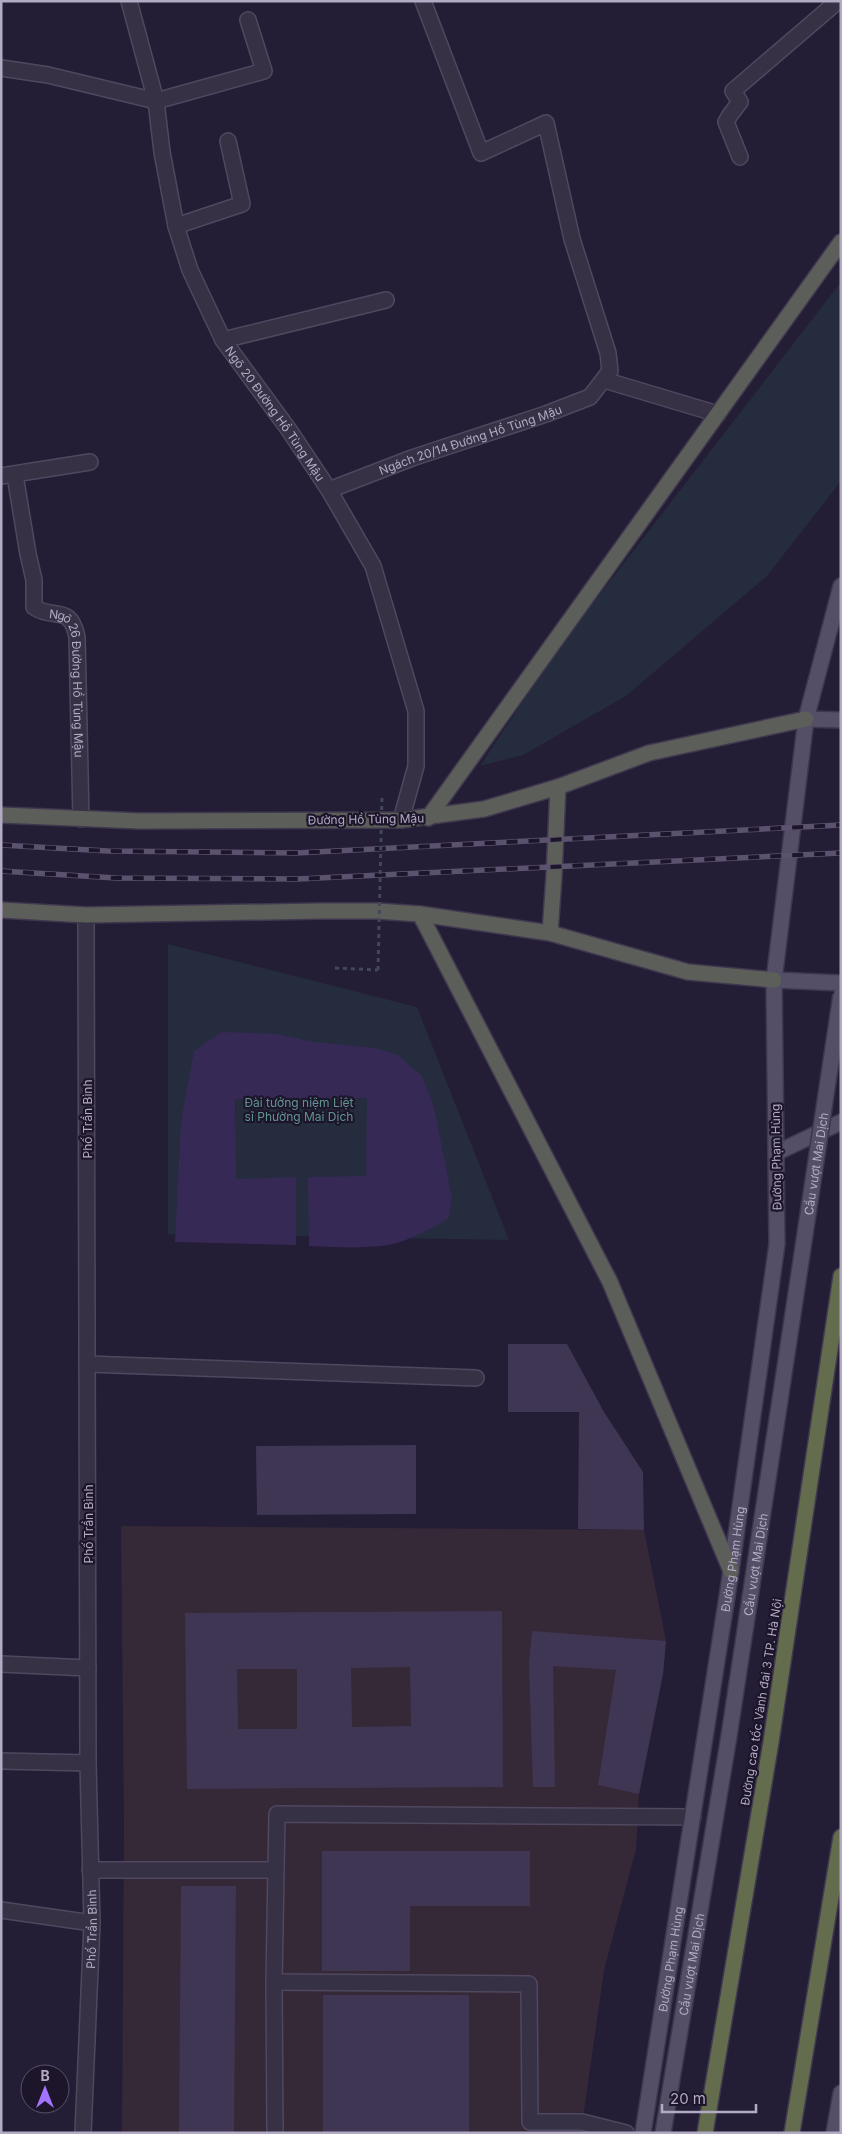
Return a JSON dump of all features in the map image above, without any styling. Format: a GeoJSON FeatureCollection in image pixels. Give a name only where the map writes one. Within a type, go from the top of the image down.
{"type":"FeatureCollection","features":[{"type":"Feature","properties":{"kind":"highway"},"geometry":{"type":"LineString","coordinates":[[428,818],[841,242]]}},
{"type":"Feature","properties":{"kind":"highway","name":"Đường Hồ Tùng Mậu"},"geometry":{"type":"LineString","coordinates":[[1,815],[81,819],[401,820],[428,818],[484,809],[558,787],[649,753],[806,719]]}},
{"type":"Feature","properties":{"kind":"highway"},"geometry":{"type":"LineString","coordinates":[[550,934],[558,787]]}},
{"type":"Feature","properties":{"kind":"highway"},"geometry":{"type":"LineString","coordinates":[[1,910],[86,915],[377,910],[420,914],[550,934],[688,972],[774,980]]}},
{"type":"Feature","properties":{"kind":"highway"},"geometry":{"type":"LineString","coordinates":[[420,914],[610,1282],[731,1571]]}},
{"type":"Feature","properties":{"kind":"highway","name":"Đường cao tốc Vành đai 3 TP. Hà Nội"},"geometry":{"type":"LineString","coordinates":[[705,2133],[771,1742],[841,1276]]}},
{"type":"Feature","properties":{"kind":"highway"},"geometry":{"type":"LineString","coordinates":[[792,2133],[841,1837]]}},
{"type":"Feature","properties":{"kind":"main road","name":"Đường Phạm Hùng"},"geometry":{"type":"LineString","coordinates":[[643,2133],[731,1571],[777,1244],[774,980],[806,719],[841,586]]}},
{"type":"Feature","properties":{"kind":"main road"},"geometry":{"type":"LineString","coordinates":[[806,719],[841,720]]}},
{"type":"Feature","properties":{"kind":"main road"},"geometry":{"type":"LineString","coordinates":[[774,980],[841,983]]}},
{"type":"Feature","properties":{"kind":"main road","name":"Cầu vượt Mai Dịch"},"geometry":{"type":"LineString","coordinates":[[663,2133],[727,1745],[841,995]]}},
{"type":"Feature","properties":{"kind":"main road"},"geometry":{"type":"LineString","coordinates":[[776,1153],[841,1122]]}},
{"type":"Feature","properties":{"kind":"main road"},"geometry":{"type":"LineString","coordinates":[[834,2133],[841,2093]]}},
{"type":"Feature","properties":{"kind":"street","name":"Ngõ 20 Đường Hồ Tùng Mậu"},"geometry":{"type":"LineString","coordinates":[[129,1],[156,100],[162,152],[176,226],[190,270],[223,340],[330,490],[373,566],[416,710],[416,766],[401,820]]}},
{"type":"Feature","properties":{"kind":"street"},"geometry":{"type":"LineString","coordinates":[[422,1],[481,153],[546,123],[572,240],[608,353],[610,370],[604,380],[718,414]]}},
{"type":"Feature","properties":{"kind":"street"},"geometry":{"type":"LineString","coordinates":[[740,157],[726,122],[740,102],[733,91],[838,1]]}},
{"type":"Feature","properties":{"kind":"street"},"geometry":{"type":"LineString","coordinates":[[1,68],[48,75],[156,100],[264,71],[248,20]]}},
{"type":"Feature","properties":{"kind":"street"},"geometry":{"type":"LineString","coordinates":[[176,226],[242,204],[228,141]]}},
{"type":"Feature","properties":{"kind":"street"},"geometry":{"type":"LineString","coordinates":[[223,340],[386,300]]}},
{"type":"Feature","properties":{"kind":"street","name":"Ngách 20/14 Đường Hồ Tùng Mậu"},"geometry":{"type":"LineString","coordinates":[[330,490],[412,458],[546,414],[590,397],[604,380]]}},
{"type":"Feature","properties":{"kind":"street"},"geometry":{"type":"LineString","coordinates":[[8,475],[90,462]]}},
{"type":"Feature","properties":{"kind":"street","name":"Ngõ 26 Đường Hồ Tùng Mậu"},"geometry":{"type":"LineString","coordinates":[[8,475],[34,580],[34,607],[38,610],[65,616],[74,623],[77,637],[81,819]]}},
{"type":"Feature","properties":{"kind":"street","name":"Phố Trần Bình"},"geometry":{"type":"LineString","coordinates":[[83,2133],[92,1923],[88,1763],[86,915]]}},
{"type":"Feature","properties":{"kind":"street"},"geometry":{"type":"LineString","coordinates":[[87,1364],[476,1378]]}},
{"type":"Feature","properties":{"kind":"street"},"geometry":{"type":"LineString","coordinates":[[1,1664],[88,1668]]}},
{"type":"Feature","properties":{"kind":"street"},"geometry":{"type":"LineString","coordinates":[[1,1761],[88,1763]]}},
{"type":"Feature","properties":{"kind":"street"},"geometry":{"type":"LineString","coordinates":[[275,2133],[276,1814],[693,1817]]}},
{"type":"Feature","properties":{"kind":"street"},"geometry":{"type":"LineString","coordinates":[[90,1870],[276,1870]]}},
{"type":"Feature","properties":{"kind":"street"},"geometry":{"type":"LineString","coordinates":[[1,1910],[92,1923]]}},
{"type":"Feature","properties":{"kind":"street"},"geometry":{"type":"LineString","coordinates":[[274,1982],[528,1984],[530,2122],[582,2122],[626,2133]]}},
{"type":"Feature","properties":{"kind":"path"},"geometry":{"type":"LineString","coordinates":[[335,968],[378,970],[382,796]]}},
{"type":"Feature","properties":{"kind":"shaded area"},"geometry":{"type":"Polygon","coordinates":[[[222,1032],[278,1034],[308,1041],[375,1048],[398,1055],[422,1076],[434,1107],[452,1198],[449,1218],[412,1238],[388,1245],[358,1247],[309,1246],[308,1177],[366,1176],[367,1098],[235,1099],[236,1179],[296,1177],[296,1245],[175,1242],[181,1121],[194,1051],[222,1032]]]}},
{"type":"Feature","properties":{"kind":"shaded area"},"geometry":{"type":"Polygon","coordinates":[[[121,1526],[644,1530],[666,1641],[663,1674],[639,1794],[636,1849],[604,1970],[581,2133],[122,2133],[124,1825],[121,1526]]]}},
{"type":"Feature","properties":{"kind":"green space"},"geometry":{"type":"Polygon","coordinates":[[[841,282],[841,481],[767,576],[626,696],[523,755],[480,766],[556,651],[841,282]]]}},
{"type":"Feature","properties":{"kind":"green space","name":"Đài tưởng niệm Liệt sĩ Phường Mai Dịch"},"geometry":{"type":"Polygon","coordinates":[[[168,944],[417,1007],[509,1240],[168,1234],[168,944]]]}},
{"type":"Feature","properties":{"kind":"building"},"geometry":{"type":"Polygon","coordinates":[[[508,1344],[567,1344],[604,1412],[643,1472],[644,1530],[578,1529],[579,1412],[508,1412],[508,1344]]]}},
{"type":"Feature","properties":{"kind":"building"},"geometry":{"type":"Polygon","coordinates":[[[416,1445],[416,1514],[257,1515],[256,1446],[416,1445]]]}},
{"type":"Feature","properties":{"kind":"building"},"geometry":{"type":"Polygon","coordinates":[[[502,1611],[503,1787],[187,1789],[185,1613],[502,1611]],[[410,1667],[351,1668],[352,1727],[411,1726],[410,1667]],[[237,1669],[238,1729],[297,1729],[297,1669],[237,1669]]]}},
{"type":"Feature","properties":{"kind":"building"},"geometry":{"type":"Polygon","coordinates":[[[532,1631],[666,1641],[663,1674],[639,1794],[598,1785],[616,1670],[553,1666],[555,1787],[533,1787],[529,1664],[532,1631]]]}},
{"type":"Feature","properties":{"kind":"building"},"geometry":{"type":"Polygon","coordinates":[[[322,1851],[530,1851],[530,1906],[410,1906],[410,1971],[322,1971],[322,1851]]]}},
{"type":"Feature","properties":{"kind":"building"},"geometry":{"type":"Polygon","coordinates":[[[181,1886],[236,1886],[234,2133],[179,2133],[181,1886]]]}},
{"type":"Feature","properties":{"kind":"building"},"geometry":{"type":"Polygon","coordinates":[[[323,1995],[469,1995],[469,2133],[323,2133],[323,1995]]]}},
{"type":"Feature","properties":{"kind":"railway"},"geometry":{"type":"LineString","coordinates":[[1,845],[108,851],[296,853],[841,825]]}},
{"type":"Feature","properties":{"kind":"railway"},"geometry":{"type":"LineString","coordinates":[[1,871],[116,878],[298,879],[841,853]]}}]}
